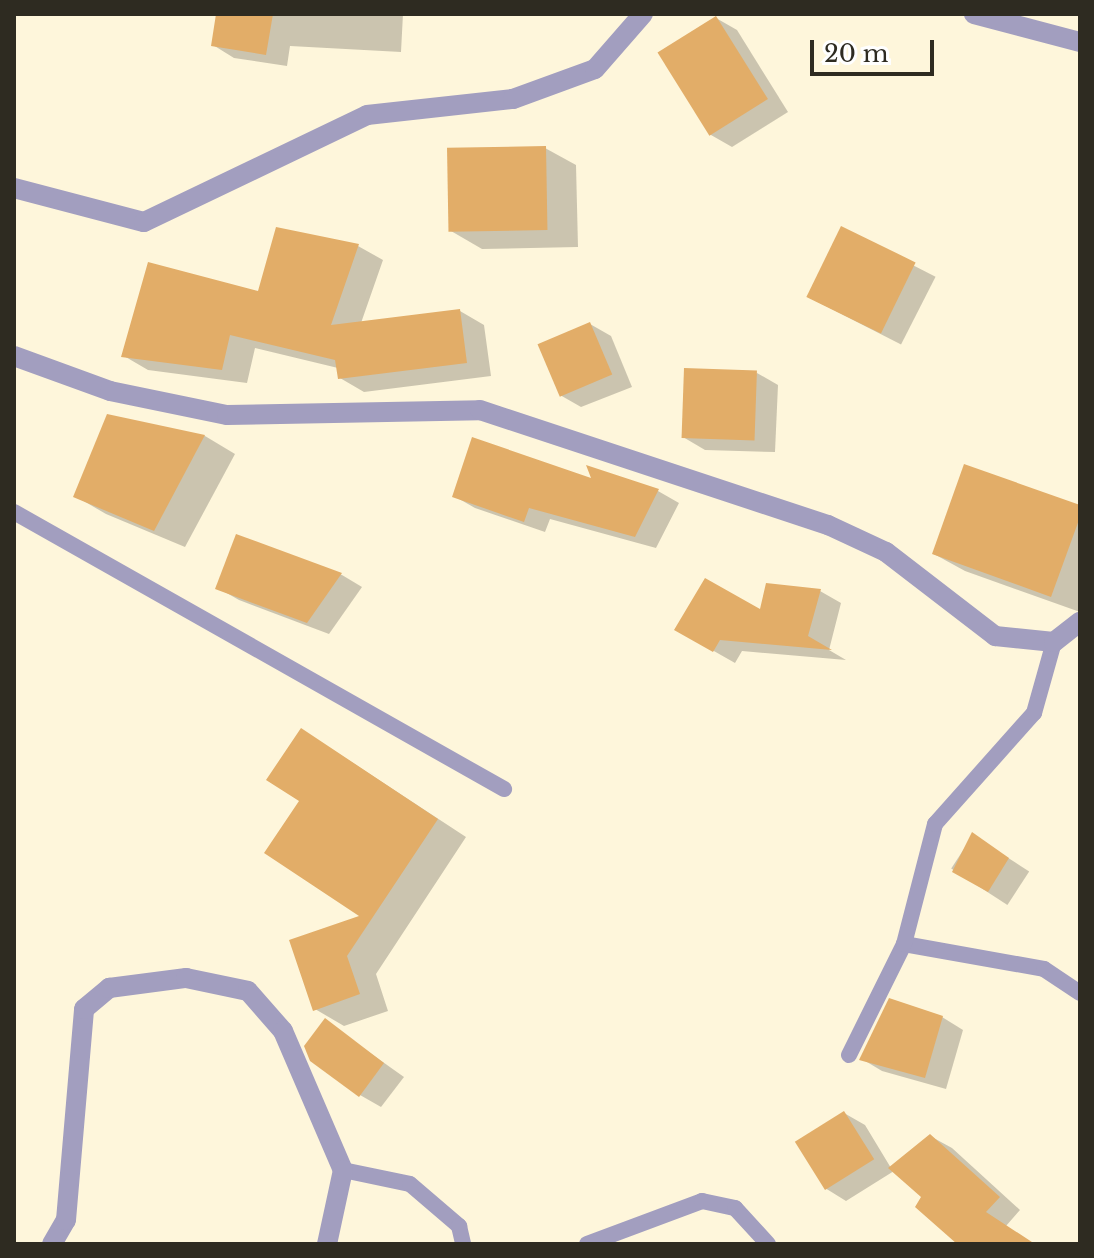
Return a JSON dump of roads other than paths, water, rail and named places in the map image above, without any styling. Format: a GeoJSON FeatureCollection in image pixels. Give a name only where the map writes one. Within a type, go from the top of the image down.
{"type":"FeatureCollection","features":[{"type":"Feature","properties":{"kind":"street"},"geometry":{"type":"LineString","coordinates":[[14,188],[144,222],[367,115],[513,99],[595,69],[643,14]]}},
{"type":"Feature","properties":{"kind":"street"},"geometry":{"type":"LineString","coordinates":[[974,14],[1080,42]]}},
{"type":"Feature","properties":{"kind":"street"},"geometry":{"type":"LineString","coordinates":[[14,356],[110,391],[227,415],[480,410],[828,525],[886,552],[995,636],[1054,642],[1080,622]]}},
{"type":"Feature","properties":{"kind":"street"},"geometry":{"type":"LineString","coordinates":[[52,1244],[66,1220],[84,1009],[109,988],[186,978],[248,991],[283,1031],[343,1170],[327,1244]]}},
{"type":"Feature","properties":{"kind":"lane"},"geometry":{"type":"LineString","coordinates":[[14,512],[504,789]]}},
{"type":"Feature","properties":{"kind":"lane"},"geometry":{"type":"LineString","coordinates":[[849,1055],[904,944],[935,824],[1034,713],[1054,642]]}},
{"type":"Feature","properties":{"kind":"lane"},"geometry":{"type":"LineString","coordinates":[[904,944],[1044,969],[1080,993]]}},
{"type":"Feature","properties":{"kind":"lane"},"geometry":{"type":"LineString","coordinates":[[343,1170],[410,1184],[459,1226],[463,1244]]}},
{"type":"Feature","properties":{"kind":"lane"},"geometry":{"type":"LineString","coordinates":[[587,1244],[702,1201],[735,1208],[768,1244]]}}]}
